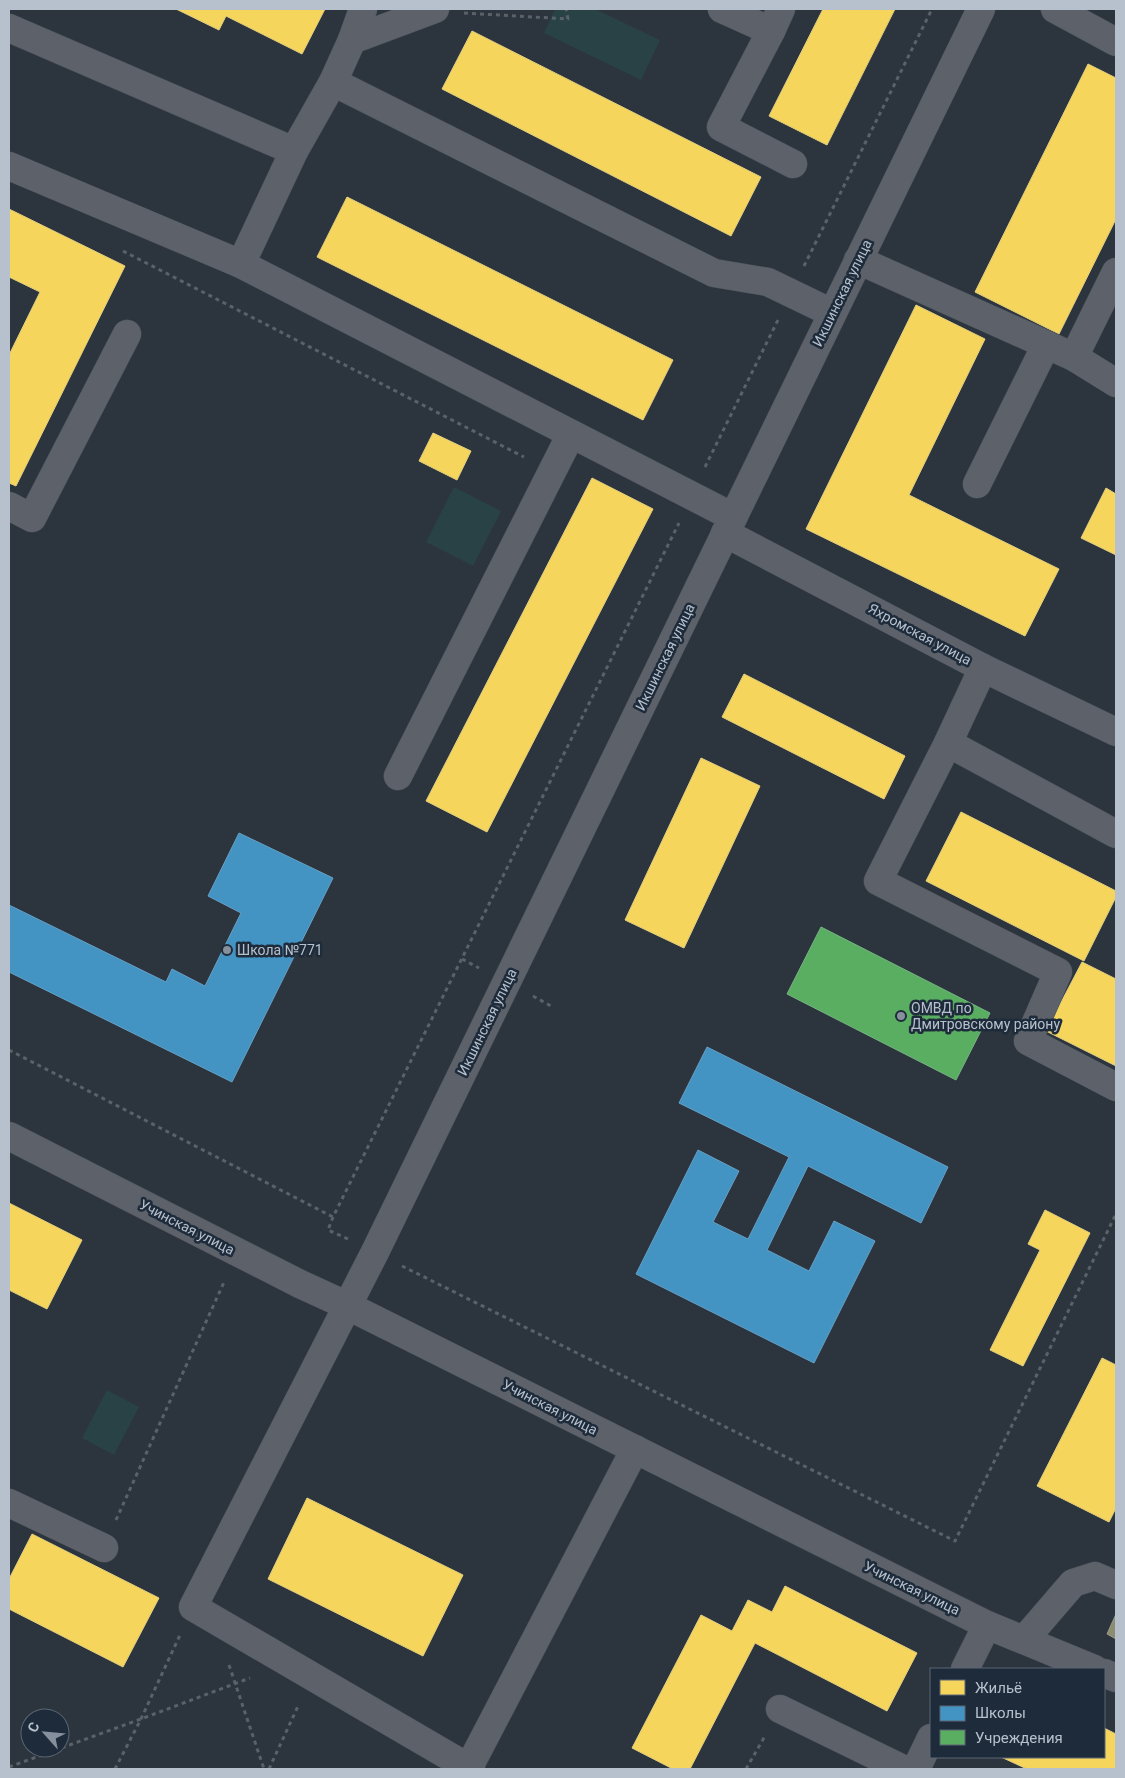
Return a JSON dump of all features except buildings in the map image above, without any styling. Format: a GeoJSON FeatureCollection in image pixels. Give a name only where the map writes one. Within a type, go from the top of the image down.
{"type":"FeatureCollection","features":[{"type":"Feature","properties":{"kind":"street"},"geometry":{"type":"LineString","coordinates":[[241,264],[294,152],[333,82],[352,40],[363,9]]}},
{"type":"Feature","properties":{"kind":"street"},"geometry":{"type":"LineString","coordinates":[[722,9],[776,20],[721,128],[793,164]]}},
{"type":"Feature","properties":{"kind":"street","name":"Икшинская улица"},"geometry":{"type":"LineString","coordinates":[[204,1613],[348,1306],[981,9]]}},
{"type":"Feature","properties":{"kind":"street"},"geometry":{"type":"LineString","coordinates":[[1055,9],[1116,42]]}},
{"type":"Feature","properties":{"kind":"street"},"geometry":{"type":"LineString","coordinates":[[352,40],[432,10]]}},
{"type":"Feature","properties":{"kind":"street"},"geometry":{"type":"LineString","coordinates":[[9,28],[294,152]]}},
{"type":"Feature","properties":{"kind":"street"},"geometry":{"type":"LineString","coordinates":[[333,82],[714,274],[768,282],[832,313]]}},
{"type":"Feature","properties":{"kind":"street","name":"Яхромская улица"},"geometry":{"type":"LineString","coordinates":[[9,166],[241,264],[571,434],[983,668],[1115,729]]}},
{"type":"Feature","properties":{"kind":"street"},"geometry":{"type":"LineString","coordinates":[[858,260],[1074,357],[1116,383]]}},
{"type":"Feature","properties":{"kind":"street"},"geometry":{"type":"LineString","coordinates":[[1074,357],[1116,272]]}},
{"type":"Feature","properties":{"kind":"street"},"geometry":{"type":"LineString","coordinates":[[9,506],[32,518],[127,334]]}},
{"type":"Feature","properties":{"kind":"street"},"geometry":{"type":"LineString","coordinates":[[977,484],[1046,345]]}},
{"type":"Feature","properties":{"kind":"street"},"geometry":{"type":"LineString","coordinates":[[398,776],[571,434]]}},
{"type":"Feature","properties":{"kind":"street"},"geometry":{"type":"LineString","coordinates":[[983,668],[948,743],[878,881],[1058,972],[1028,1041],[1116,1087]]}},
{"type":"Feature","properties":{"kind":"street"},"geometry":{"type":"LineString","coordinates":[[948,743],[1116,834]]}},
{"type":"Feature","properties":{"kind":"street","name":"Учинская улица"},"geometry":{"type":"LineString","coordinates":[[9,1136],[291,1280],[348,1306],[986,1625],[1092,1668]]}},
{"type":"Feature","properties":{"kind":"street"},"geometry":{"type":"LineString","coordinates":[[204,1613],[470,1769],[635,1450]]}},
{"type":"Feature","properties":{"kind":"street"},"geometry":{"type":"LineString","coordinates":[[9,1503],[104,1548]]}},
{"type":"Feature","properties":{"kind":"street"},"geometry":{"type":"LineString","coordinates":[[1024,1640],[1073,1583],[1094,1576],[1116,1585]]}},
{"type":"Feature","properties":{"kind":"street"},"geometry":{"type":"LineString","coordinates":[[965,1668],[986,1625]]}},
{"type":"Feature","properties":{"kind":"street"},"geometry":{"type":"LineString","coordinates":[[780,1709],[903,1769]]}},
{"type":"Feature","properties":{"kind":"street"},"geometry":{"type":"LineString","coordinates":[[916,1769],[930,1740]]}},
{"type":"Feature","properties":{"kind":"path"},"geometry":{"type":"LineString","coordinates":[[432,10],[568,19],[566,9]]}},
{"type":"Feature","properties":{"kind":"path"},"geometry":{"type":"LineString","coordinates":[[804,266],[932,9]]}},
{"type":"Feature","properties":{"kind":"path"},"geometry":{"type":"LineString","coordinates":[[123,251],[552,472]]}},
{"type":"Feature","properties":{"kind":"path"},"geometry":{"type":"LineString","coordinates":[[702,474],[782,313]]}},
{"type":"Feature","properties":{"kind":"path"},"geometry":{"type":"LineString","coordinates":[[350,1240],[328,1230],[682,518]]}},
{"type":"Feature","properties":{"kind":"path"},"geometry":{"type":"LineString","coordinates":[[530,995],[552,1006]]}},
{"type":"Feature","properties":{"kind":"path"},"geometry":{"type":"LineString","coordinates":[[9,1050],[334,1217]]}},
{"type":"Feature","properties":{"kind":"path"},"geometry":{"type":"LineString","coordinates":[[399,1264],[955,1541],[1116,1214]]}},
{"type":"Feature","properties":{"kind":"path"},"geometry":{"type":"LineString","coordinates":[[104,1548],[227,1275]]}},
{"type":"Feature","properties":{"kind":"path"},"geometry":{"type":"LineString","coordinates":[[204,1613],[235,1684],[264,1769]]}},
{"type":"Feature","properties":{"kind":"path"},"geometry":{"type":"LineString","coordinates":[[115,1769],[141,1719],[204,1613]]}},
{"type":"Feature","properties":{"kind":"path"},"geometry":{"type":"LineString","coordinates":[[9,1767],[235,1684],[288,1662]]}},
{"type":"Feature","properties":{"kind":"path"},"geometry":{"type":"LineString","coordinates":[[269,1769],[312,1676]]}},
{"type":"Feature","properties":{"kind":"path"},"geometry":{"type":"LineString","coordinates":[[746,1769],[780,1709]]}},
{"type":"Feature","properties":{"kind":"green space"},"geometry":{"type":"Polygon","coordinates":[[[555,9],[595,9],[660,40],[641,80],[544,33],[555,9]]]}},
{"type":"Feature","properties":{"kind":"green space"},"geometry":{"type":"Polygon","coordinates":[[[454,487],[501,511],[473,566],[426,542],[454,487]]]}},
{"type":"Feature","properties":{"kind":"green space"},"geometry":{"type":"Polygon","coordinates":[[[107,1390],[139,1407],[114,1455],[82,1438],[107,1390]]]}},
{"type":"Feature","properties":{"kind":"place","name":"Школа №771"},"geometry":{"type":"Point","coordinates":[227,950]}},
{"type":"Feature","properties":{"kind":"place","name":"ОМВД по Дмитровскому району"},"geometry":{"type":"Point","coordinates":[901,1016]}}]}
